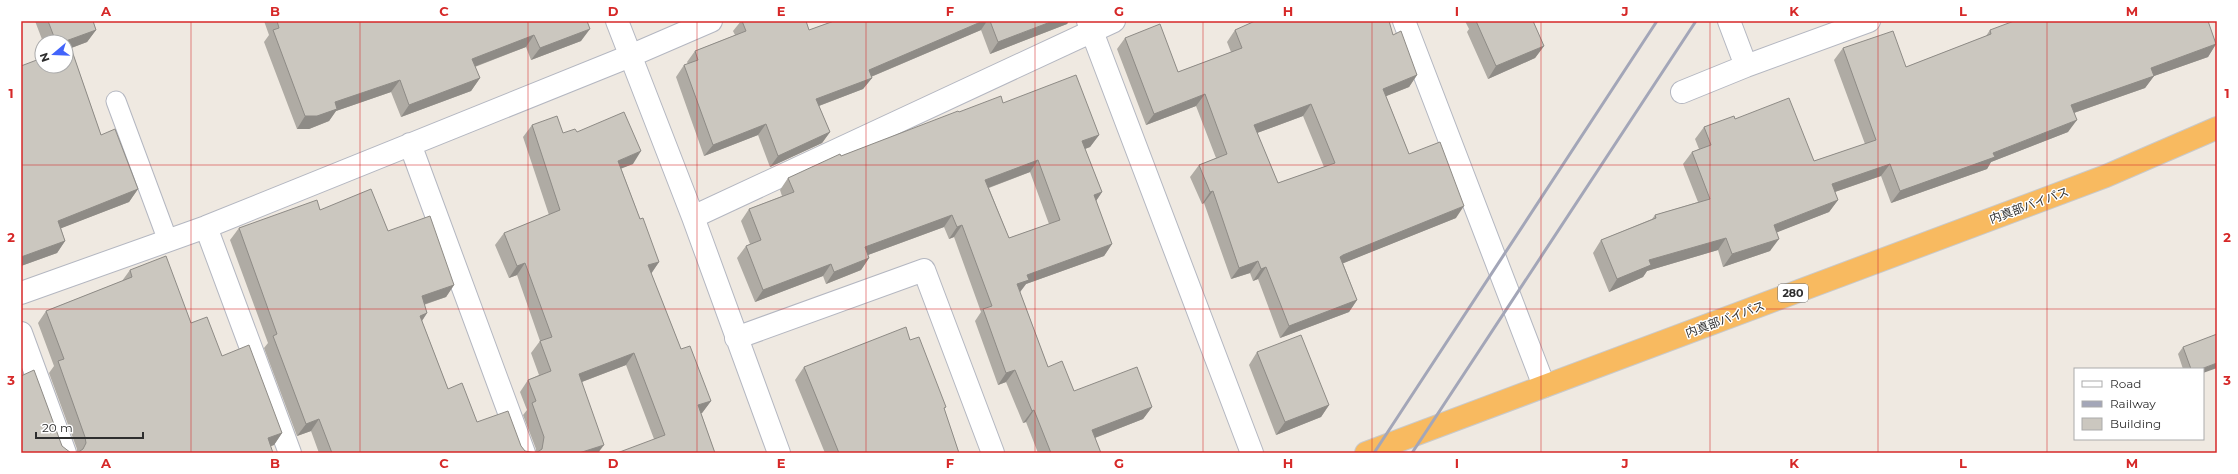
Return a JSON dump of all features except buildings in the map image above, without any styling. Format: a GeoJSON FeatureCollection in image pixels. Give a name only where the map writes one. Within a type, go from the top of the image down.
{"type":"FeatureCollection","features":[{"type":"Feature","properties":{"kind":"highway","name":"内真部バイパス"},"geometry":{"type":"LineString","coordinates":[[1366,453],[2106,176],[2217,128]]}},
{"type":"Feature","properties":{"kind":"street"},"geometry":{"type":"LineString","coordinates":[[617,21],[693,217],[779,453]]}},
{"type":"Feature","properties":{"kind":"street"},"geometry":{"type":"LineString","coordinates":[[21,293],[206,227],[630,56],[711,21]]}},
{"type":"Feature","properties":{"kind":"street"},"geometry":{"type":"LineString","coordinates":[[693,217],[1090,26],[1114,21]]}},
{"type":"Feature","properties":{"kind":"street"},"geometry":{"type":"LineString","coordinates":[[1404,21],[1544,386]]}},
{"type":"Feature","properties":{"kind":"street"},"geometry":{"type":"LineString","coordinates":[[1729,21],[1746,66]]}},
{"type":"Feature","properties":{"kind":"street"},"geometry":{"type":"LineString","coordinates":[[1682,92],[1746,66],[1870,21]]}},
{"type":"Feature","properties":{"kind":"street"},"geometry":{"type":"LineString","coordinates":[[1090,26],[1252,453]]}},
{"type":"Feature","properties":{"kind":"street"},"geometry":{"type":"LineString","coordinates":[[410,144],[524,453]]}},
{"type":"Feature","properties":{"kind":"street"},"geometry":{"type":"LineString","coordinates":[[206,227],[290,453]]}},
{"type":"Feature","properties":{"kind":"street"},"geometry":{"type":"LineString","coordinates":[[736,338],[924,270],[993,453]]}},
{"type":"Feature","properties":{"kind":"street"},"geometry":{"type":"LineString","coordinates":[[21,334],[65,453]]}},
{"type":"Feature","properties":{"kind":"lane"},"geometry":{"type":"LineString","coordinates":[[116,101],[168,240]]}},
{"type":"Feature","properties":{"kind":"railway"},"geometry":{"type":"LineString","coordinates":[[1374,453],[1657,21]]}},
{"type":"Feature","properties":{"kind":"railway"},"geometry":{"type":"LineString","coordinates":[[1412,453],[1696,21]]}}]}
